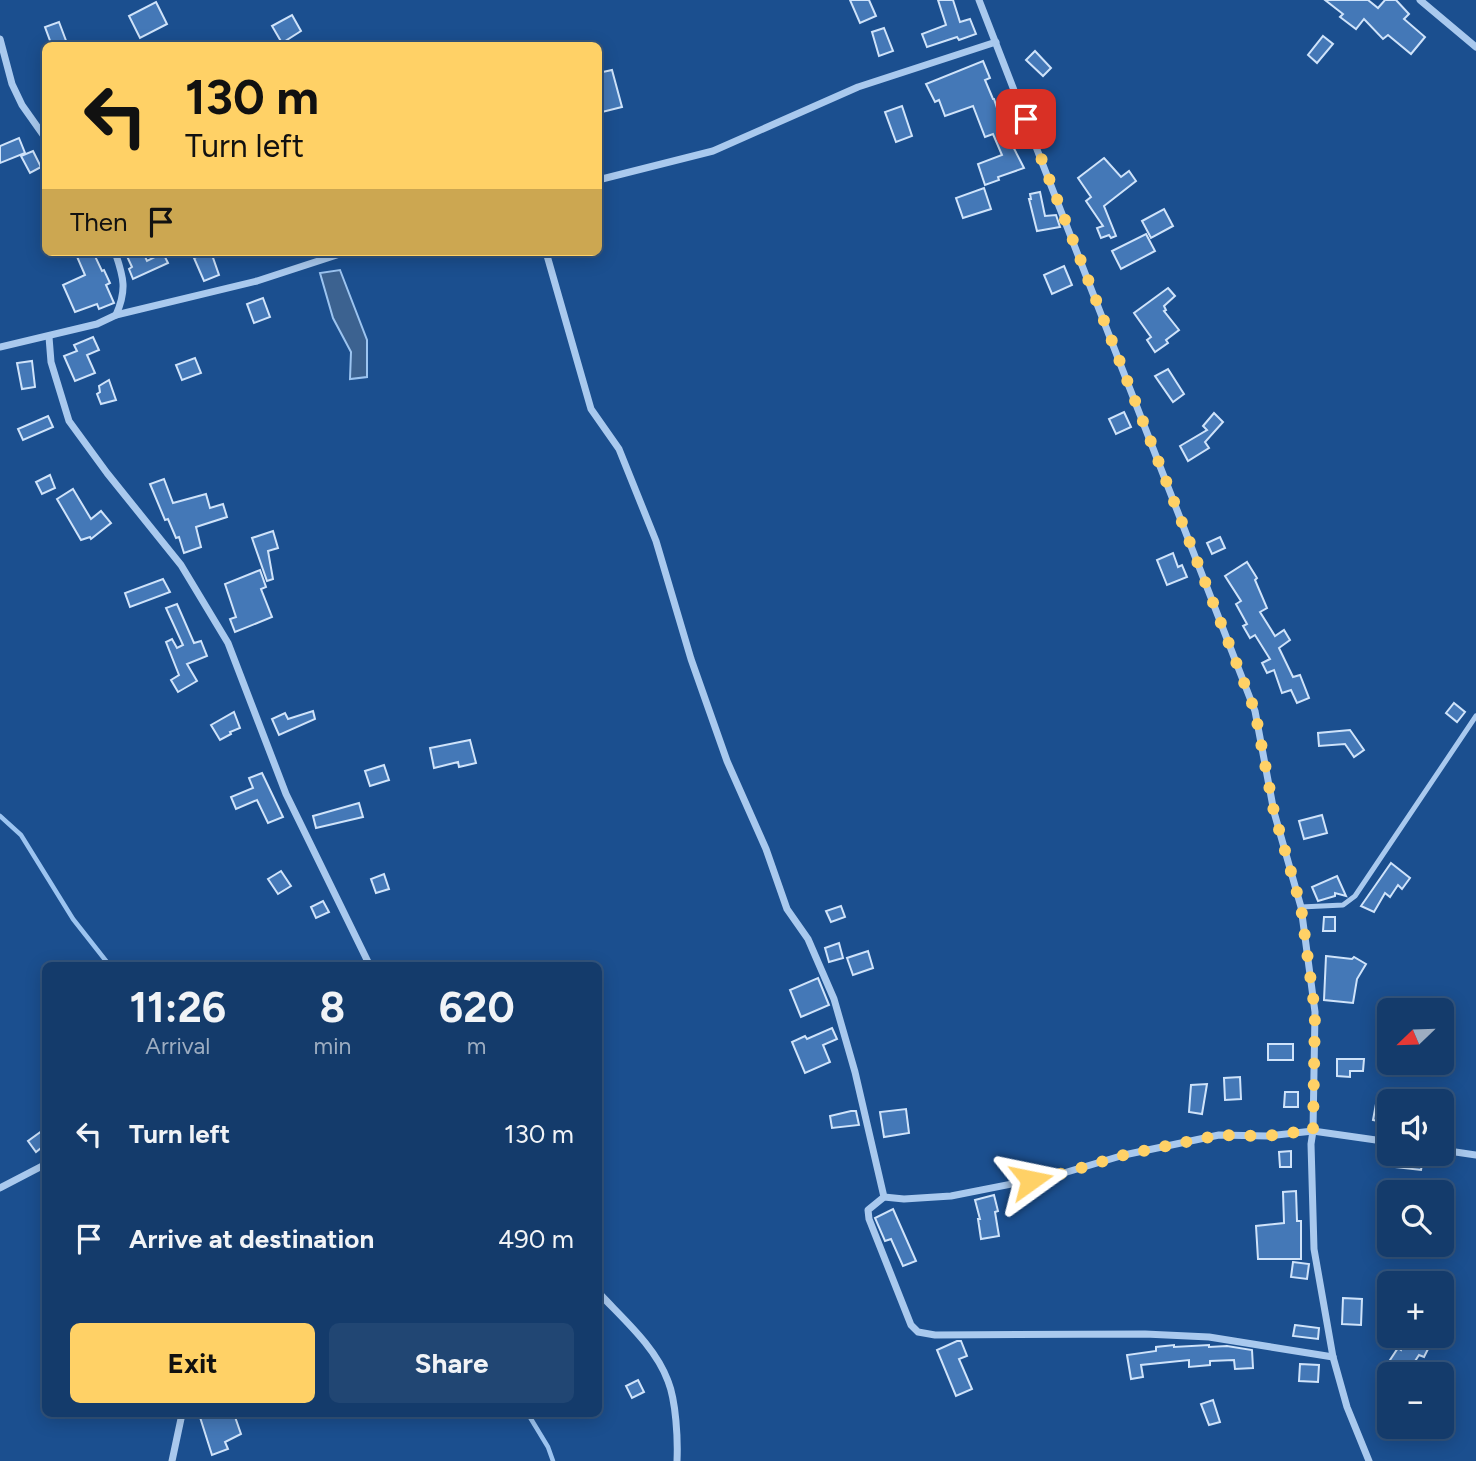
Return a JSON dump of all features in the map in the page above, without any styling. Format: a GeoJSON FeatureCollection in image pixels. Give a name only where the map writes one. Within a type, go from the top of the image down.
{"type":"FeatureCollection","features":[{"type":"Feature","properties":{"kind":"street"},"geometry":{"type":"LineString","coordinates":[[979,0],[1255,711],[1274,812],[1301,907],[1315,1012],[1311,1144],[1314,1249],[1333,1357],[1367,1460]]}},
{"type":"Feature","properties":{"kind":"street"},"geometry":{"type":"LineString","coordinates":[[1420,0],[1476,47]]}},
{"type":"Feature","properties":{"kind":"street"},"geometry":{"type":"LineString","coordinates":[[0,39],[12,84],[22,105],[42,133]]}},
{"type":"Feature","properties":{"kind":"street"},"geometry":{"type":"LineString","coordinates":[[602,179],[713,151],[858,87],[996,42]]}},
{"type":"Feature","properties":{"kind":"street"},"geometry":{"type":"LineString","coordinates":[[116,256],[124,278],[123,299],[116,316]]}},
{"type":"Feature","properties":{"kind":"street"},"geometry":{"type":"LineString","coordinates":[[0,347],[49,337],[116,316],[257,281],[334,256]]}},
{"type":"Feature","properties":{"kind":"street"},"geometry":{"type":"LineString","coordinates":[[547,256],[591,409],[619,449],[656,541],[691,659],[727,761],[766,849],[788,909],[808,939],[834,999],[855,1072],[884,1197]]}},
{"type":"Feature","properties":{"kind":"street"},"geometry":{"type":"LineString","coordinates":[[49,337],[51,362],[69,421],[181,565],[228,643],[286,794],[368,962]]}},
{"type":"Feature","properties":{"kind":"street"},"geometry":{"type":"LineString","coordinates":[[1333,1357],[1209,1337],[1145,1334],[935,1335],[918,1332],[911,1325],[869,1219],[868,1210],[884,1197],[904,1199],[951,1196],[1057,1175],[1124,1155],[1219,1135],[1267,1136],[1313,1130],[1377,1140]]}},
{"type":"Feature","properties":{"kind":"street"},"geometry":{"type":"LineString","coordinates":[[1454,1152],[1476,1155]]}},
{"type":"Feature","properties":{"kind":"street"},"geometry":{"type":"LineString","coordinates":[[0,1188],[42,1166]]}},
{"type":"Feature","properties":{"kind":"street"},"geometry":{"type":"LineString","coordinates":[[602,1296],[647,1345],[668,1381],[678,1438],[677,1461]]}},
{"type":"Feature","properties":{"kind":"street"},"geometry":{"type":"LineString","coordinates":[[172,1461],[181,1417]]}},
{"type":"Feature","properties":{"kind":"lane"},"geometry":{"type":"LineString","coordinates":[[1301,907],[1343,905],[1355,896],[1476,716]]}},
{"type":"Feature","properties":{"kind":"water"},"geometry":{"type":"Polygon","coordinates":[[[340,270],[367,340],[367,377],[350,379],[351,352],[333,318],[320,273],[340,270]]]}},
{"type":"Feature","properties":{"kind":"building"},"geometry":{"type":"Polygon","coordinates":[[[850,0],[869,0],[876,16],[860,23],[850,0]]]}},
{"type":"Feature","properties":{"kind":"building"},"geometry":{"type":"Polygon","coordinates":[[[938,0],[953,0],[960,22],[970,19],[976,34],[927,47],[922,34],[946,25],[938,0]]]}},
{"type":"Feature","properties":{"kind":"building"},"geometry":{"type":"Polygon","coordinates":[[[1325,0],[1368,0],[1378,8],[1385,0],[1396,0],[1409,14],[1404,19],[1425,37],[1411,54],[1388,35],[1383,39],[1364,19],[1356,29],[1340,17],[1343,14],[1325,0]]]}},
{"type":"Feature","properties":{"kind":"building"},"geometry":{"type":"Polygon","coordinates":[[[156,2],[167,24],[140,38],[129,16],[156,2]]]}},
{"type":"Feature","properties":{"kind":"building"},"geometry":{"type":"Polygon","coordinates":[[[292,15],[301,31],[281,42],[272,26],[292,15]]]}},
{"type":"Feature","properties":{"kind":"building"},"geometry":{"type":"Polygon","coordinates":[[[59,22],[66,42],[51,42],[45,27],[59,22]]]}},
{"type":"Feature","properties":{"kind":"building"},"geometry":{"type":"Polygon","coordinates":[[[884,28],[893,51],[879,56],[872,32],[884,28]]]}},
{"type":"Feature","properties":{"kind":"building"},"geometry":{"type":"Polygon","coordinates":[[[1323,36],[1333,44],[1317,63],[1308,55],[1323,36]]]}},
{"type":"Feature","properties":{"kind":"building"},"geometry":{"type":"Polygon","coordinates":[[[1035,51],[1051,68],[1043,76],[1026,60],[1035,51]]]}},
{"type":"Feature","properties":{"kind":"building"},"geometry":{"type":"Polygon","coordinates":[[[983,61],[990,78],[985,80],[1000,117],[1006,114],[1011,126],[1004,129],[1024,168],[998,177],[999,180],[985,185],[978,164],[1002,155],[993,134],[985,137],[973,106],[945,116],[939,100],[935,102],[926,84],[983,61]]]}},
{"type":"Feature","properties":{"kind":"building"},"geometry":{"type":"Polygon","coordinates":[[[612,70],[622,107],[602,112],[602,72],[612,70]]]}},
{"type":"Feature","properties":{"kind":"building"},"geometry":{"type":"Polygon","coordinates":[[[902,106],[912,136],[896,142],[885,112],[902,106]]]}},
{"type":"Feature","properties":{"kind":"building"},"geometry":{"type":"Polygon","coordinates":[[[19,138],[25,153],[0,163],[0,146],[19,138]]]}},
{"type":"Feature","properties":{"kind":"building"},"geometry":{"type":"Polygon","coordinates":[[[33,151],[41,167],[30,173],[21,156],[33,151]]]}},
{"type":"Feature","properties":{"kind":"building"},"geometry":{"type":"Polygon","coordinates":[[[1104,158],[1121,177],[1129,171],[1136,181],[1104,206],[1116,236],[1111,238],[1109,235],[1101,238],[1097,228],[1103,226],[1086,201],[1091,197],[1078,178],[1104,158]]]}},
{"type":"Feature","properties":{"kind":"building"},"geometry":{"type":"Polygon","coordinates":[[[984,188],[991,209],[963,218],[956,198],[984,188]]]}},
{"type":"Feature","properties":{"kind":"building"},"geometry":{"type":"Polygon","coordinates":[[[1040,192],[1045,216],[1056,215],[1060,227],[1037,231],[1029,199],[1030,194],[1040,192]]]}},
{"type":"Feature","properties":{"kind":"building"},"geometry":{"type":"Polygon","coordinates":[[[1164,209],[1173,226],[1151,238],[1142,221],[1164,209]]]}},
{"type":"Feature","properties":{"kind":"building"},"geometry":{"type":"Polygon","coordinates":[[[1146,234],[1155,251],[1121,269],[1112,251],[1146,234]]]}},
{"type":"Feature","properties":{"kind":"building"},"geometry":{"type":"Polygon","coordinates":[[[77,256],[95,256],[110,283],[106,285],[114,303],[99,309],[97,304],[75,312],[63,285],[85,275],[77,256]]]}},
{"type":"Feature","properties":{"kind":"building"},"geometry":{"type":"Polygon","coordinates":[[[127,256],[145,256],[147,261],[164,256],[168,263],[133,279],[129,269],[132,267],[127,256]]]}},
{"type":"Feature","properties":{"kind":"building"},"geometry":{"type":"Polygon","coordinates":[[[212,256],[219,275],[204,281],[194,258],[212,256]]]}},
{"type":"Feature","properties":{"kind":"building"},"geometry":{"type":"Polygon","coordinates":[[[1064,266],[1072,285],[1052,294],[1044,275],[1064,266]]]}},
{"type":"Feature","properties":{"kind":"building"},"geometry":{"type":"Polygon","coordinates":[[[1168,288],[1175,296],[1164,306],[1164,311],[1179,330],[1166,340],[1168,343],[1155,352],[1147,340],[1151,337],[1134,313],[1168,288]]]}},
{"type":"Feature","properties":{"kind":"building"},"geometry":{"type":"Polygon","coordinates":[[[263,298],[270,317],[254,323],[247,304],[263,298]]]}},
{"type":"Feature","properties":{"kind":"building"},"geometry":{"type":"Polygon","coordinates":[[[93,337],[99,350],[87,355],[95,373],[75,381],[64,356],[77,351],[74,345],[93,337]]]}},
{"type":"Feature","properties":{"kind":"building"},"geometry":{"type":"Polygon","coordinates":[[[195,358],[201,373],[182,380],[176,365],[195,358]]]}},
{"type":"Feature","properties":{"kind":"building"},"geometry":{"type":"Polygon","coordinates":[[[32,361],[35,387],[22,389],[17,363],[32,361]]]}},
{"type":"Feature","properties":{"kind":"building"},"geometry":{"type":"Polygon","coordinates":[[[1168,369],[1184,394],[1173,402],[1155,376],[1168,369]]]}},
{"type":"Feature","properties":{"kind":"building"},"geometry":{"type":"Polygon","coordinates":[[[109,380],[116,400],[101,404],[97,394],[100,392],[99,386],[109,380]]]}},
{"type":"Feature","properties":{"kind":"building"},"geometry":{"type":"Polygon","coordinates":[[[1124,412],[1131,427],[1116,434],[1109,419],[1124,412]]]}},
{"type":"Feature","properties":{"kind":"building"},"geometry":{"type":"Polygon","coordinates":[[[1214,413],[1223,422],[1205,442],[1209,448],[1188,461],[1180,446],[1207,430],[1203,426],[1214,413]]]}},
{"type":"Feature","properties":{"kind":"building"},"geometry":{"type":"Polygon","coordinates":[[[48,416],[53,427],[23,440],[18,429],[48,416]]]}},
{"type":"Feature","properties":{"kind":"building"},"geometry":{"type":"Polygon","coordinates":[[[50,475],[55,488],[42,494],[36,482],[50,475]]]}},
{"type":"Feature","properties":{"kind":"building"},"geometry":{"type":"Polygon","coordinates":[[[164,479],[173,503],[206,494],[210,508],[223,504],[227,517],[196,527],[201,547],[184,553],[179,537],[176,538],[168,519],[165,520],[150,484],[164,479]]]}},
{"type":"Feature","properties":{"kind":"building"},"geometry":{"type":"Polygon","coordinates":[[[73,489],[91,519],[101,511],[111,523],[91,539],[81,540],[57,499],[73,489]]]}},
{"type":"Feature","properties":{"kind":"building"},"geometry":{"type":"Polygon","coordinates":[[[273,531],[278,548],[268,551],[273,579],[267,581],[252,538],[273,531]]]}},
{"type":"Feature","properties":{"kind":"building"},"geometry":{"type":"Polygon","coordinates":[[[1220,537],[1225,548],[1212,554],[1207,543],[1220,537]]]}},
{"type":"Feature","properties":{"kind":"building"},"geometry":{"type":"Polygon","coordinates":[[[1173,553],[1178,567],[1182,565],[1187,577],[1167,585],[1157,560],[1173,553]]]}},
{"type":"Feature","properties":{"kind":"building"},"geometry":{"type":"Polygon","coordinates":[[[1247,562],[1257,578],[1255,580],[1267,608],[1260,612],[1275,636],[1284,630],[1290,640],[1279,648],[1293,677],[1300,675],[1309,698],[1297,703],[1291,690],[1282,693],[1274,670],[1267,673],[1262,663],[1270,659],[1255,635],[1250,638],[1243,626],[1247,624],[1236,604],[1241,601],[1225,576],[1247,562]]]}},
{"type":"Feature","properties":{"kind":"building"},"geometry":{"type":"Polygon","coordinates":[[[260,570],[266,587],[261,589],[272,617],[235,632],[230,619],[236,617],[225,584],[260,570]]]}},
{"type":"Feature","properties":{"kind":"building"},"geometry":{"type":"Polygon","coordinates":[[[163,579],[170,592],[130,607],[125,593],[163,579]]]}},
{"type":"Feature","properties":{"kind":"building"},"geometry":{"type":"Polygon","coordinates":[[[177,604],[194,643],[201,641],[207,656],[187,664],[197,681],[178,692],[171,680],[179,675],[166,642],[172,639],[177,648],[183,645],[166,608],[177,604]]]}},
{"type":"Feature","properties":{"kind":"building"},"geometry":{"type":"Polygon","coordinates":[[[1454,703],[1465,712],[1457,722],[1446,713],[1454,703]]]}},
{"type":"Feature","properties":{"kind":"building"},"geometry":{"type":"Polygon","coordinates":[[[313,711],[315,719],[279,735],[272,719],[285,713],[288,719],[313,711]]]}},
{"type":"Feature","properties":{"kind":"building"},"geometry":{"type":"Polygon","coordinates":[[[234,712],[240,728],[220,740],[211,725],[234,712]]]}},
{"type":"Feature","properties":{"kind":"building"},"geometry":{"type":"Polygon","coordinates":[[[1350,730],[1364,750],[1354,757],[1345,744],[1319,746],[1318,733],[1350,730]]]}},
{"type":"Feature","properties":{"kind":"building"},"geometry":{"type":"Polygon","coordinates":[[[470,740],[476,763],[459,767],[458,762],[434,768],[430,748],[470,740]]]}},
{"type":"Feature","properties":{"kind":"building"},"geometry":{"type":"Polygon","coordinates":[[[384,765],[389,780],[370,786],[365,771],[384,765]]]}},
{"type":"Feature","properties":{"kind":"building"},"geometry":{"type":"Polygon","coordinates":[[[262,773],[283,817],[268,823],[257,800],[236,809],[231,797],[253,788],[249,778],[262,773]]]}},
{"type":"Feature","properties":{"kind":"building"},"geometry":{"type":"Polygon","coordinates":[[[359,803],[363,817],[316,828],[313,816],[359,803]]]}},
{"type":"Feature","properties":{"kind":"building"},"geometry":{"type":"Polygon","coordinates":[[[1322,815],[1327,833],[1304,839],[1299,821],[1322,815]]]}},
{"type":"Feature","properties":{"kind":"building"},"geometry":{"type":"Polygon","coordinates":[[[1391,863],[1410,878],[1402,889],[1398,885],[1390,897],[1385,893],[1374,912],[1361,906],[1391,863]]]}},
{"type":"Feature","properties":{"kind":"building"},"geometry":{"type":"Polygon","coordinates":[[[281,871],[291,886],[278,894],[268,879],[281,871]]]}},
{"type":"Feature","properties":{"kind":"building"},"geometry":{"type":"Polygon","coordinates":[[[384,874],[389,889],[376,893],[371,879],[384,874]]]}},
{"type":"Feature","properties":{"kind":"building"},"geometry":{"type":"Polygon","coordinates":[[[1337,876],[1346,896],[1335,893],[1335,896],[1318,901],[1312,887],[1337,876]]]}},
{"type":"Feature","properties":{"kind":"building"},"geometry":{"type":"Polygon","coordinates":[[[323,901],[329,912],[316,918],[311,907],[323,901]]]}},
{"type":"Feature","properties":{"kind":"building"},"geometry":{"type":"Polygon","coordinates":[[[841,906],[845,917],[831,922],[826,911],[841,906]]]}},
{"type":"Feature","properties":{"kind":"building"},"geometry":{"type":"Polygon","coordinates":[[[1324,917],[1335,917],[1335,931],[1323,931],[1324,917]]]}},
{"type":"Feature","properties":{"kind":"building"},"geometry":{"type":"Polygon","coordinates":[[[839,943],[843,958],[829,962],[825,948],[839,943]]]}},
{"type":"Feature","properties":{"kind":"building"},"geometry":{"type":"Polygon","coordinates":[[[868,951],[873,968],[853,975],[847,958],[868,951]]]}},
{"type":"Feature","properties":{"kind":"building"},"geometry":{"type":"Polygon","coordinates":[[[1326,956],[1354,957],[1366,964],[1357,979],[1353,1003],[1324,1000],[1326,956]]]}},
{"type":"Feature","properties":{"kind":"building"},"geometry":{"type":"Polygon","coordinates":[[[818,978],[829,1005],[801,1017],[790,990],[818,978]]]}},
{"type":"Feature","properties":{"kind":"building"},"geometry":{"type":"Polygon","coordinates":[[[832,1028],[837,1039],[823,1045],[830,1062],[805,1073],[792,1042],[805,1036],[807,1039],[832,1028]]]}},
{"type":"Feature","properties":{"kind":"building"},"geometry":{"type":"Polygon","coordinates":[[[1268,1044],[1293,1044],[1293,1060],[1268,1060],[1268,1044]]]}},
{"type":"Feature","properties":{"kind":"building"},"geometry":{"type":"Polygon","coordinates":[[[1337,1059],[1364,1059],[1363,1071],[1350,1071],[1350,1077],[1337,1076],[1337,1059]]]}},
{"type":"Feature","properties":{"kind":"building"},"geometry":{"type":"Polygon","coordinates":[[[1240,1077],[1241,1099],[1225,1100],[1224,1078],[1240,1077]]]}},
{"type":"Feature","properties":{"kind":"building"},"geometry":{"type":"Polygon","coordinates":[[[1207,1084],[1202,1114],[1189,1112],[1191,1085],[1207,1084]]]}},
{"type":"Feature","properties":{"kind":"building"},"geometry":{"type":"Polygon","coordinates":[[[1285,1092],[1298,1092],[1298,1107],[1284,1107],[1285,1092]]]}},
{"type":"Feature","properties":{"kind":"building"},"geometry":{"type":"Polygon","coordinates":[[[1376,1104],[1377,1104],[1377,1121],[1373,1120],[1376,1104]]]}},
{"type":"Feature","properties":{"kind":"building"},"geometry":{"type":"Polygon","coordinates":[[[906,1109],[909,1133],[884,1137],[880,1112],[906,1109]]]}},
{"type":"Feature","properties":{"kind":"building"},"geometry":{"type":"Polygon","coordinates":[[[856,1111],[859,1125],[832,1128],[830,1116],[856,1111]]]}},
{"type":"Feature","properties":{"kind":"building"},"geometry":{"type":"Polygon","coordinates":[[[42,1131],[42,1147],[36,1152],[28,1141],[42,1131]]]}},
{"type":"Feature","properties":{"kind":"building"},"geometry":{"type":"Polygon","coordinates":[[[1291,1151],[1291,1167],[1280,1167],[1279,1152],[1291,1151]]]}},
{"type":"Feature","properties":{"kind":"building"},"geometry":{"type":"Polygon","coordinates":[[[1394,1166],[1422,1166],[1421,1170],[1394,1166]]]}},
{"type":"Feature","properties":{"kind":"building"},"geometry":{"type":"Polygon","coordinates":[[[1296,1191],[1297,1221],[1301,1221],[1301,1259],[1258,1259],[1256,1226],[1284,1223],[1283,1192],[1296,1191]]]}},
{"type":"Feature","properties":{"kind":"building"},"geometry":{"type":"Polygon","coordinates":[[[994,1195],[999,1236],[981,1239],[975,1200],[994,1195]]]}},
{"type":"Feature","properties":{"kind":"building"},"geometry":{"type":"Polygon","coordinates":[[[893,1209],[916,1261],[903,1266],[891,1239],[885,1241],[875,1218],[893,1209]]]}},
{"type":"Feature","properties":{"kind":"building"},"geometry":{"type":"Polygon","coordinates":[[[1293,1262],[1309,1264],[1307,1279],[1291,1277],[1293,1262]]]}},
{"type":"Feature","properties":{"kind":"building"},"geometry":{"type":"Polygon","coordinates":[[[1343,1298],[1362,1299],[1361,1325],[1342,1324],[1343,1298]]]}},
{"type":"Feature","properties":{"kind":"building"},"geometry":{"type":"Polygon","coordinates":[[[1295,1325],[1319,1328],[1318,1339],[1293,1336],[1295,1325]]]}},
{"type":"Feature","properties":{"kind":"building"},"geometry":{"type":"Polygon","coordinates":[[[961,1341],[967,1356],[959,1359],[972,1389],[956,1396],[937,1350],[961,1341]]]}},
{"type":"Feature","properties":{"kind":"building"},"geometry":{"type":"Polygon","coordinates":[[[1227,1346],[1252,1350],[1253,1368],[1235,1369],[1234,1360],[1210,1361],[1210,1365],[1189,1367],[1189,1360],[1141,1365],[1143,1377],[1131,1379],[1127,1355],[1156,1351],[1156,1347],[1227,1346]]]}},
{"type":"Feature","properties":{"kind":"building"},"geometry":{"type":"Polygon","coordinates":[[[1398,1348],[1428,1348],[1424,1357],[1419,1355],[1414,1362],[1390,1360],[1398,1348]]]}},
{"type":"Feature","properties":{"kind":"building"},"geometry":{"type":"Polygon","coordinates":[[[1300,1364],[1319,1365],[1318,1382],[1299,1381],[1300,1364]]]}},
{"type":"Feature","properties":{"kind":"building"},"geometry":{"type":"Polygon","coordinates":[[[638,1380],[644,1392],[632,1398],[626,1386],[638,1380]]]}},
{"type":"Feature","properties":{"kind":"building"},"geometry":{"type":"Polygon","coordinates":[[[1213,1400],[1220,1422],[1209,1425],[1201,1404],[1213,1400]]]}},
{"type":"Feature","properties":{"kind":"building"},"geometry":{"type":"Polygon","coordinates":[[[200,1417],[235,1417],[241,1434],[225,1442],[228,1449],[212,1455],[200,1417]]]}},
{"type":"Feature","properties":{"kind":"waterway"},"geometry":{"type":"LineString","coordinates":[[0,816],[21,835],[73,919],[107,962]]}},
{"type":"Feature","properties":{"kind":"waterway"},"geometry":{"type":"LineString","coordinates":[[530,1417],[548,1447],[553,1461]]}},
{"type":"Feature","properties":{"kind":"route"},"geometry":{"type":"LineString","coordinates":[[1026,119],[1255,711],[1274,812],[1301,907],[1315,1012],[1313,1130],[1267,1136],[1219,1135],[1124,1155],[1031,1180]]}}]}
